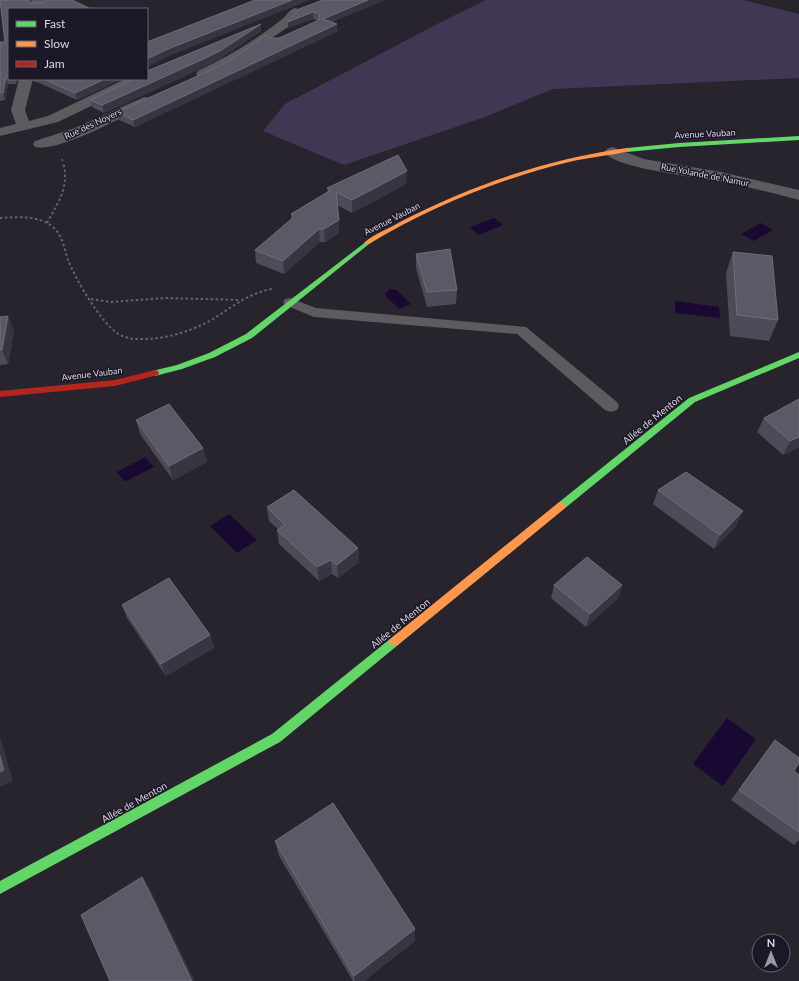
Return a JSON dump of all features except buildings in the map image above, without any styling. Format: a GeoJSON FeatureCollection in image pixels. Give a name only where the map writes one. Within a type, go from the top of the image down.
{"type":"FeatureCollection","features":[{"type":"Feature","properties":{"kind":"main road","name":"Avenue Vauban"},"geometry":{"type":"LineString","coordinates":[[0,394],[115,382],[179,367],[212,355],[249,336],[290,302],[368,242],[452,199],[510,176],[564,162],[612,152],[799,138]]}},
{"type":"Feature","properties":{"kind":"main road","name":"Allée de Menton"},"geometry":{"type":"LineString","coordinates":[[0,888],[276,738],[692,400],[799,355]]}},
{"type":"Feature","properties":{"kind":"street"},"geometry":{"type":"LineString","coordinates":[[260,26],[310,6]]}},
{"type":"Feature","properties":{"kind":"street"},"geometry":{"type":"LineString","coordinates":[[227,62],[247,47],[287,22],[295,12]]}},
{"type":"Feature","properties":{"kind":"street"},"geometry":{"type":"LineString","coordinates":[[188,81],[292,33]]}},
{"type":"Feature","properties":{"kind":"street"},"geometry":{"type":"LineString","coordinates":[[24,126],[18,110],[26,80]]}},
{"type":"Feature","properties":{"kind":"street","name":"Rue des Noyers"},"geometry":{"type":"LineString","coordinates":[[53,119],[134,80]]}},
{"type":"Feature","properties":{"kind":"street","name":"Rue des Noyers"},"geometry":{"type":"LineString","coordinates":[[0,132],[53,119],[79,117],[115,106],[151,98],[72,134],[52,142],[40,144]]}},
{"type":"Feature","properties":{"kind":"street","name":"Rue Yolande de Namur"},"geometry":{"type":"LineString","coordinates":[[612,152],[620,157],[634,162],[696,172],[799,196]]}},
{"type":"Feature","properties":{"kind":"lane"},"geometry":{"type":"LineString","coordinates":[[290,302],[314,312],[521,330],[611,406]]}},
{"type":"Feature","properties":{"kind":"path"},"geometry":{"type":"LineString","coordinates":[[40,144],[52,148],[61,157],[67,175],[66,186],[47,223]]}},
{"type":"Feature","properties":{"kind":"path"},"geometry":{"type":"LineString","coordinates":[[0,218],[15,217],[34,219],[47,223],[58,231],[69,263],[100,315],[115,332],[127,338],[139,340],[171,337],[213,319],[240,300],[263,290],[286,288],[306,290]]}},
{"type":"Feature","properties":{"kind":"path"},"geometry":{"type":"LineString","coordinates":[[91,299],[110,302],[165,298],[240,300]]}},
{"type":"Feature","properties":{"kind":"shaded area"},"geometry":{"type":"Polygon","coordinates":[[[486,0],[743,0],[799,14],[799,78],[553,89],[485,117],[344,165],[263,131],[285,104],[486,0]]]}},
{"type":"Feature","properties":{"kind":"shaded area"},"geometry":{"type":"Polygon","coordinates":[[[494,218],[503,225],[478,235],[470,227],[494,218]]]}},
{"type":"Feature","properties":{"kind":"shaded area"},"geometry":{"type":"Polygon","coordinates":[[[761,223],[773,230],[754,241],[741,234],[761,223]]]}},
{"type":"Feature","properties":{"kind":"shaded area"},"geometry":{"type":"Polygon","coordinates":[[[390,289],[397,290],[411,304],[399,309],[385,295],[390,289]]]}},
{"type":"Feature","properties":{"kind":"shaded area"},"geometry":{"type":"Polygon","coordinates":[[[675,301],[719,307],[720,318],[675,313],[675,301]]]}},
{"type":"Feature","properties":{"kind":"shaded area"},"geometry":{"type":"Polygon","coordinates":[[[145,457],[154,467],[126,481],[123,480],[117,472],[145,457]]]}},
{"type":"Feature","properties":{"kind":"shaded area"},"geometry":{"type":"Polygon","coordinates":[[[229,514],[257,540],[237,553],[210,526],[229,514]]]}},
{"type":"Feature","properties":{"kind":"shaded area"},"geometry":{"type":"Polygon","coordinates":[[[727,718],[756,739],[723,786],[693,764],[727,718]]]}},
{"type":"Feature","properties":{"kind":"traffic: fast"},"geometry":{"type":"LineString","coordinates":[[627,150],[679,145],[799,138]]}},
{"type":"Feature","properties":{"kind":"traffic: fast"},"geometry":{"type":"LineString","coordinates":[[155,373],[179,367],[212,355],[249,336],[367,243]]}},
{"type":"Feature","properties":{"kind":"traffic: fast"},"geometry":{"type":"LineString","coordinates":[[561,506],[692,400],[799,355]]}},
{"type":"Feature","properties":{"kind":"traffic: fast"},"geometry":{"type":"LineString","coordinates":[[0,888],[276,738],[394,642]]}},
{"type":"Feature","properties":{"kind":"traffic: slow"},"geometry":{"type":"LineString","coordinates":[[367,243],[410,220],[462,196],[515,175],[570,160],[627,150]]}},
{"type":"Feature","properties":{"kind":"traffic: slow"},"geometry":{"type":"LineString","coordinates":[[394,642],[561,506]]}},
{"type":"Feature","properties":{"kind":"traffic: jam"},"geometry":{"type":"LineString","coordinates":[[0,394],[115,383],[155,373]]}}]}
